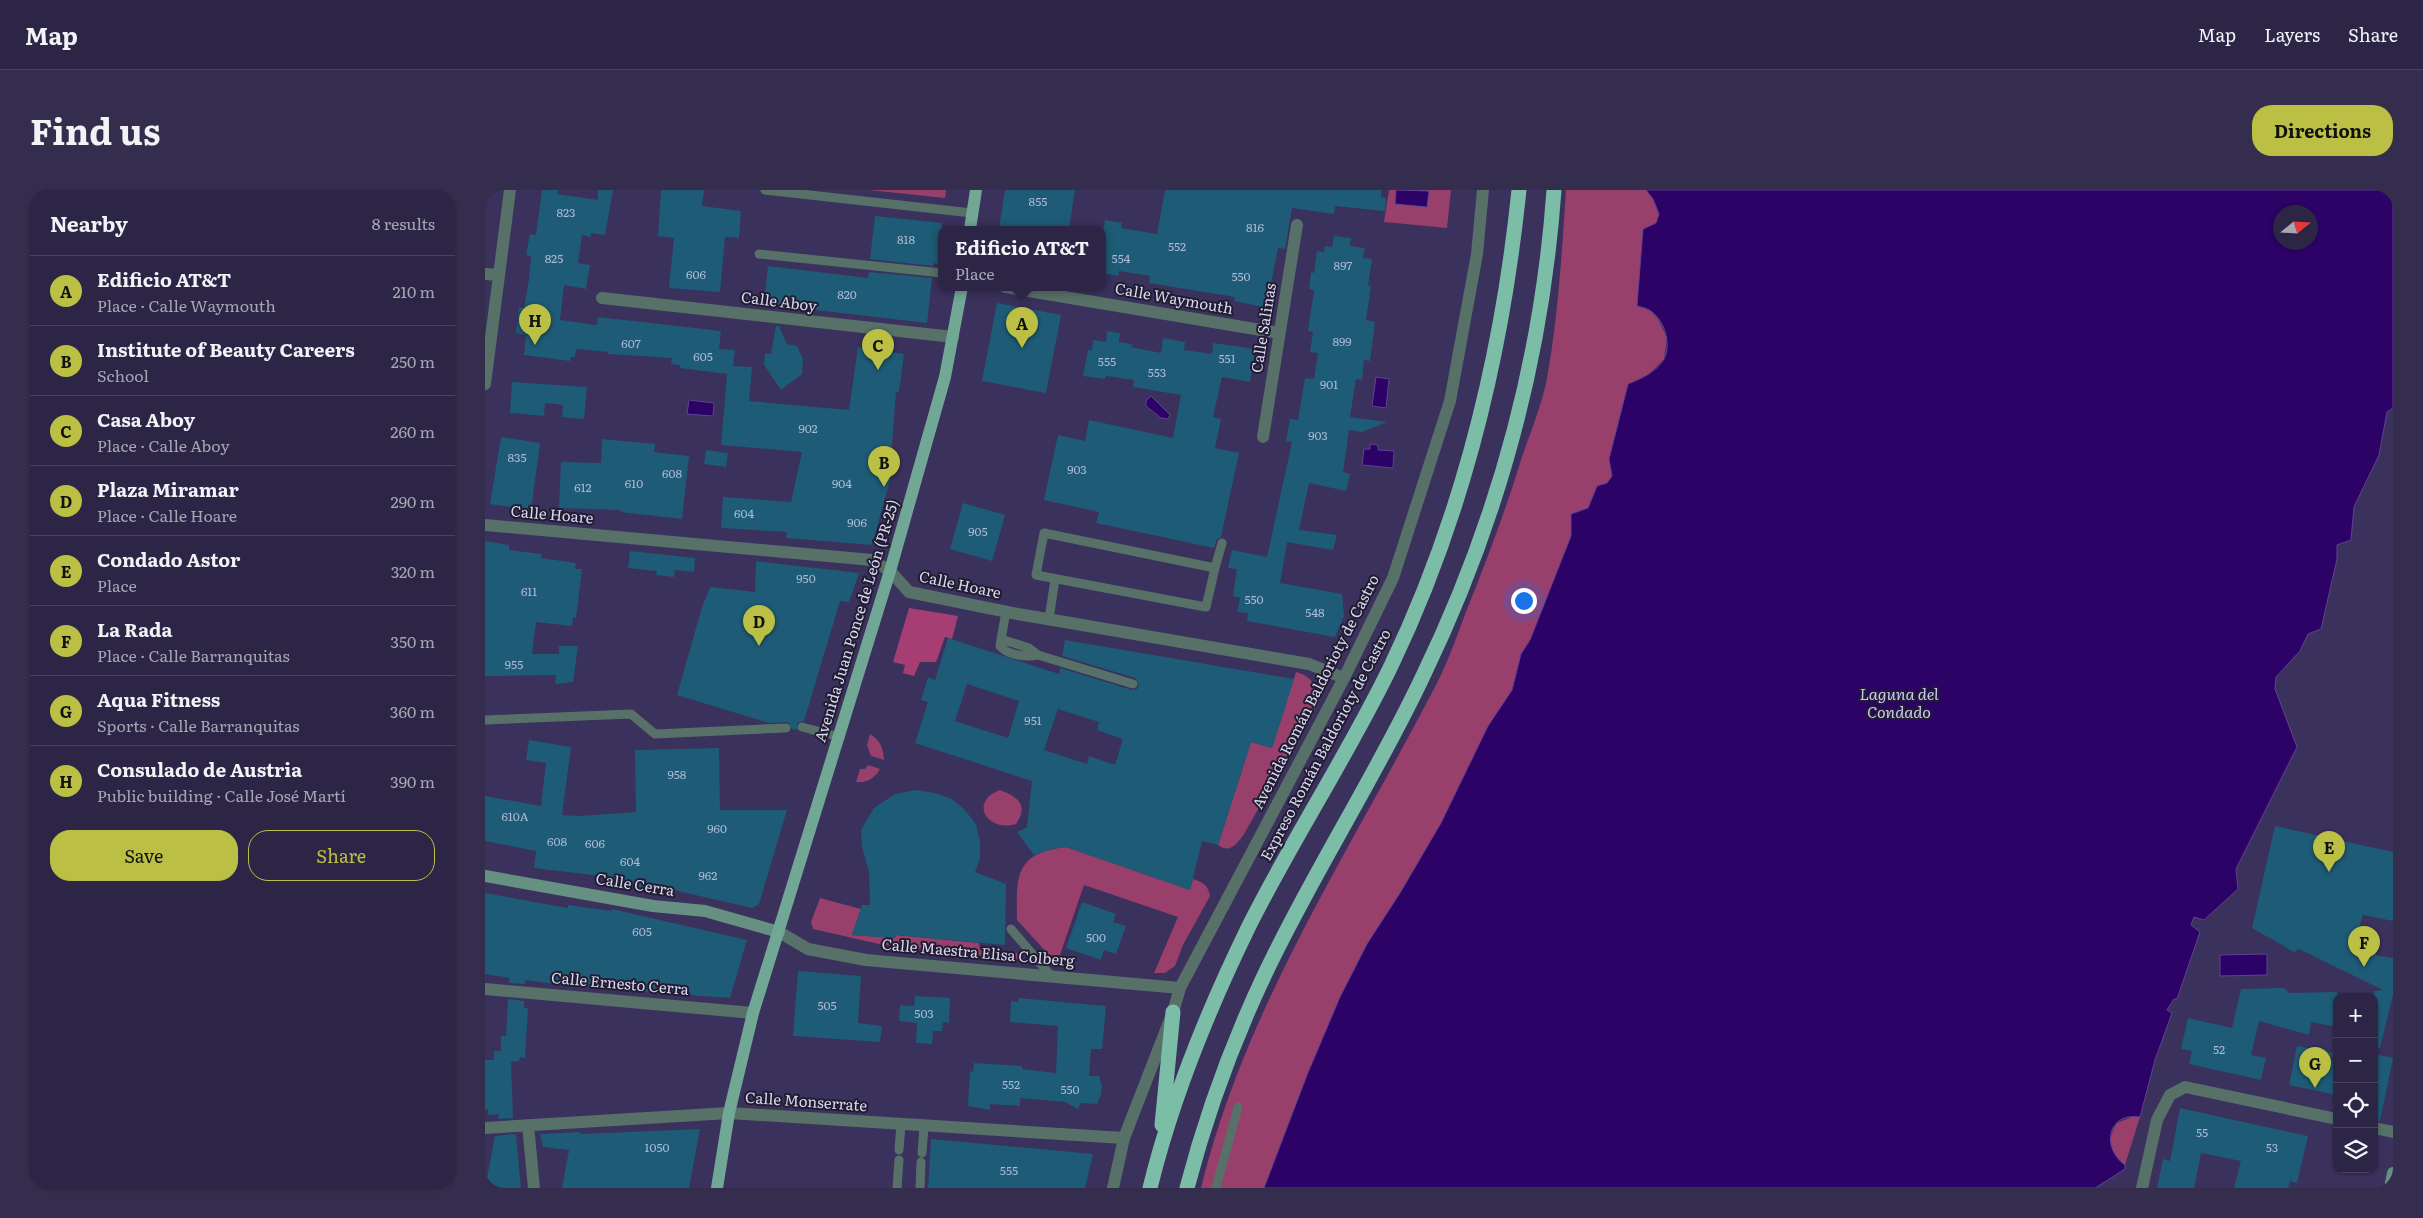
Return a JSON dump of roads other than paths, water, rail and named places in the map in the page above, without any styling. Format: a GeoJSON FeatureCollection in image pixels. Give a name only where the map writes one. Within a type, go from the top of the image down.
{"type":"FeatureCollection","features":[{"type":"Feature","properties":{"kind":"highway","name":"Expreso Román Baldorioty de Castro"},"geometry":{"type":"LineString","coordinates":[[1150,1188],[1159,1150],[1194,1049],[1250,925],[1390,667],[1435,564],[1458,497],[1489,383],[1511,263],[1519,190]]}},
{"type":"Feature","properties":{"kind":"highway"},"geometry":{"type":"LineString","coordinates":[[1187,1188],[1208,1116],[1239,1029],[1258,989],[1422,680],[1470,570],[1493,506],[1524,393],[1547,264],[1554,190]]}},
{"type":"Feature","properties":{"kind":"highway"},"geometry":{"type":"LineString","coordinates":[[1159,1150],[1173,1012]]}},
{"type":"Feature","properties":{"kind":"main road"},"geometry":{"type":"LineString","coordinates":[[970,226],[976,190]]}},
{"type":"Feature","properties":{"kind":"main road","name":"Avenida Juan Ponce de León (PR-25)"},"geometry":{"type":"LineString","coordinates":[[717,1188],[729,1113],[753,1013],[891,570],[945,377],[961,291]]}},
{"type":"Feature","properties":{"kind":"street"},"geometry":{"type":"LineString","coordinates":[[485,384],[510,190]]}},
{"type":"Feature","properties":{"kind":"street","name":"Avenida Román Baldorioty de Castro"},"geometry":{"type":"LineString","coordinates":[[1113,1188],[1124,1138],[1173,1012],[1180,988],[1344,678],[1393,578],[1450,401],[1477,254],[1483,190]]}},
{"type":"Feature","properties":{"kind":"street","name":"Calle Salinas"},"geometry":{"type":"LineString","coordinates":[[1263,437],[1297,224]]}},
{"type":"Feature","properties":{"kind":"street"},"geometry":{"type":"LineString","coordinates":[[485,274],[499,275]]}},
{"type":"Feature","properties":{"kind":"street","name":"Calle Waymouth"},"geometry":{"type":"LineString","coordinates":[[1029,291],[1279,333]]}},
{"type":"Feature","properties":{"kind":"street","name":"Calle Aboy"},"geometry":{"type":"LineString","coordinates":[[602,298],[953,337]]}},
{"type":"Feature","properties":{"kind":"street","name":"Calle Hoare"},"geometry":{"type":"LineString","coordinates":[[485,525],[872,560],[891,570],[909,592],[1049,619],[1309,664],[1344,678]]}},
{"type":"Feature","properties":{"kind":"street","name":"Calle Cerra"},"geometry":{"type":"LineString","coordinates":[[485,876],[653,906],[705,911],[779,932]]}},
{"type":"Feature","properties":{"kind":"street","name":"Calle Maestra Elisa Colberg"},"geometry":{"type":"LineString","coordinates":[[779,932],[808,949],[866,960],[1180,988]]}},
{"type":"Feature","properties":{"kind":"street","name":"Calle Ernesto Cerra"},"geometry":{"type":"LineString","coordinates":[[485,989],[753,1013]]}},
{"type":"Feature","properties":{"kind":"street"},"geometry":{"type":"LineString","coordinates":[[2142,1188],[2157,1120],[2170,1094],[2185,1087],[2333,1118]]}},
{"type":"Feature","properties":{"kind":"street","name":"Calle Monserrate"},"geometry":{"type":"LineString","coordinates":[[485,1128],[729,1113],[1124,1138]]}},
{"type":"Feature","properties":{"kind":"street"},"geometry":{"type":"LineString","coordinates":[[528,1125],[534,1188]]}},
{"type":"Feature","properties":{"kind":"street"},"geometry":{"type":"LineString","coordinates":[[2378,1129],[2393,1132]]}},
{"type":"Feature","properties":{"kind":"street"},"geometry":{"type":"LineString","coordinates":[[2390,1188],[2393,1173]]}},
{"type":"Feature","properties":{"kind":"lane"},"geometry":{"type":"LineString","coordinates":[[765,190],[972,214]]}},
{"type":"Feature","properties":{"kind":"lane"},"geometry":{"type":"LineString","coordinates":[[759,254],[938,273]]}},
{"type":"Feature","properties":{"kind":"lane"},"geometry":{"type":"LineString","coordinates":[[1215,568],[1044,533],[1037,575],[1206,607],[1222,543]]}},
{"type":"Feature","properties":{"kind":"lane"},"geometry":{"type":"LineString","coordinates":[[1049,619],[1055,579]]}},
{"type":"Feature","properties":{"kind":"lane"},"geometry":{"type":"LineString","coordinates":[[1006,611],[999,646],[1004,650],[1027,657],[1038,655],[1133,684]]}},
{"type":"Feature","properties":{"kind":"lane"},"geometry":{"type":"LineString","coordinates":[[485,720],[631,714],[655,734],[786,728]]}},
{"type":"Feature","properties":{"kind":"lane"},"geometry":{"type":"LineString","coordinates":[[802,727],[840,737]]}},
{"type":"Feature","properties":{"kind":"lane"},"geometry":{"type":"LineString","coordinates":[[1011,929],[1051,976]]}},
{"type":"Feature","properties":{"kind":"lane"},"geometry":{"type":"LineString","coordinates":[[1216,1188],[1238,1107]]}},
{"type":"Feature","properties":{"kind":"lane"},"geometry":{"type":"LineString","coordinates":[[899,1150],[901,1124]]}},
{"type":"Feature","properties":{"kind":"lane"},"geometry":{"type":"LineString","coordinates":[[920,1188],[924,1126]]}},
{"type":"Feature","properties":{"kind":"lane"},"geometry":{"type":"LineString","coordinates":[[897,1188],[899,1160]]}},
{"type":"Feature","properties":{"kind":"water"},"geometry":{"type":"Polygon","coordinates":[[[1396,190],[1429,191],[1427,207],[1395,204],[1396,190]]]}},
{"type":"Feature","properties":{"kind":"water","name":"Laguna del Condado"},"geometry":{"type":"Polygon","coordinates":[[[1646,190],[2393,190],[2393,408],[2387,412],[2379,455],[2354,507],[2351,540],[2337,545],[2337,559],[2321,629],[2308,634],[2300,651],[2276,677],[2275,689],[2297,747],[2236,869],[2238,889],[2204,920],[2194,917],[2191,925],[2200,932],[2177,999],[2174,999],[2167,1010],[2172,1013],[2155,1060],[2140,1117],[2129,1117],[2120,1120],[2114,1126],[2111,1133],[2110,1141],[2113,1150],[2117,1158],[2125,1165],[2125,1169],[2095,1188],[1264,1188],[1307,1075],[1340,997],[1367,944],[1400,893],[1441,823],[1488,726],[1512,690],[1521,654],[1530,640],[1571,536],[1571,514],[1588,508],[1597,486],[1607,483],[1612,476],[1609,459],[1628,384],[1653,371],[1664,359],[1667,339],[1659,319],[1646,309],[1637,306],[1643,229],[1656,223],[1659,214],[1653,199],[1646,190]]]}},
{"type":"Feature","properties":{"kind":"water"},"geometry":{"type":"Polygon","coordinates":[[[1376,377],[1389,379],[1386,408],[1372,406],[1376,377]]]}},
{"type":"Feature","properties":{"kind":"water"},"geometry":{"type":"Polygon","coordinates":[[[1151,396],[1170,415],[1168,419],[1161,418],[1146,406],[1146,401],[1151,396]]]}},
{"type":"Feature","properties":{"kind":"water"},"geometry":{"type":"Polygon","coordinates":[[[689,400],[714,403],[713,416],[687,414],[689,400]]]}},
{"type":"Feature","properties":{"kind":"water"},"geometry":{"type":"Polygon","coordinates":[[[1370,444],[1378,445],[1378,450],[1394,451],[1393,468],[1362,465],[1364,449],[1370,449],[1370,444]]]}},
{"type":"Feature","properties":{"kind":"water"},"geometry":{"type":"Polygon","coordinates":[[[2267,954],[2267,975],[2220,976],[2220,955],[2267,954]]]}},
{"type":"Feature","properties":{"kind":"place","name":"Consulado de Austria"},"geometry":{"type":"Point","coordinates":[535,345]}},
{"type":"Feature","properties":{"kind":"place","name":"Edificio AT&T"},"geometry":{"type":"Point","coordinates":[1022,348]}},
{"type":"Feature","properties":{"kind":"place","name":"Casa Aboy"},"geometry":{"type":"Point","coordinates":[878,370]}},
{"type":"Feature","properties":{"kind":"place","name":"Institute of Beauty Careers"},"geometry":{"type":"Point","coordinates":[884,487]}},
{"type":"Feature","properties":{"kind":"place","name":"Plaza Miramar"},"geometry":{"type":"Point","coordinates":[759,646]}},
{"type":"Feature","properties":{"kind":"place","name":"Condado Astor"},"geometry":{"type":"Point","coordinates":[2329,872]}},
{"type":"Feature","properties":{"kind":"place","name":"La Rada"},"geometry":{"type":"Point","coordinates":[2364,967]}},
{"type":"Feature","properties":{"kind":"place","name":"Aqua Fitness"},"geometry":{"type":"Point","coordinates":[2315,1088]}}]}
